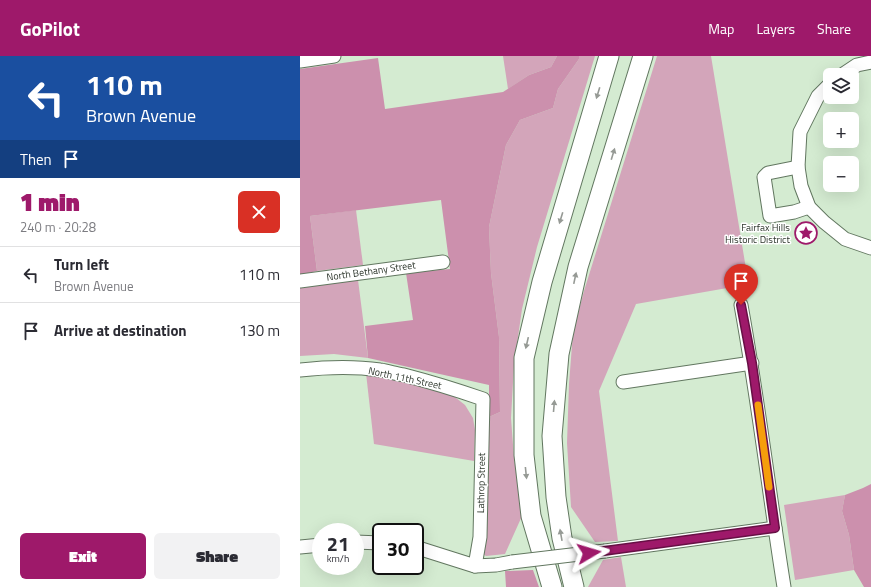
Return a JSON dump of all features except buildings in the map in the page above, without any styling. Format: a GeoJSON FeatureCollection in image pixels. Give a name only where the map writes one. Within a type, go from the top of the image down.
{"type":"FeatureCollection","features":[{"type":"Feature","properties":{"kind":"highway"},"geometry":{"type":"LineString","coordinates":[[552,587],[531,516],[524,455],[524,358],[542,282],[610,56]]}},
{"type":"Feature","properties":{"kind":"highway"},"geometry":{"type":"LineString","coordinates":[[574,587],[562,538],[556,497],[552,436],[559,354],[578,267],[643,56]]}},
{"type":"Feature","properties":{"kind":"street"},"geometry":{"type":"LineString","coordinates":[[300,61],[334,56]]}},
{"type":"Feature","properties":{"kind":"street"},"geometry":{"type":"LineString","coordinates":[[852,68],[857,65],[871,62]]}},
{"type":"Feature","properties":{"kind":"street"},"geometry":{"type":"LineString","coordinates":[[823,91],[818,96],[800,132],[798,167],[801,186],[809,207],[824,222],[845,239],[871,248]]}},
{"type":"Feature","properties":{"kind":"street"},"geometry":{"type":"LineString","coordinates":[[798,167],[768,173],[764,176],[770,216],[794,212],[809,207]]}},
{"type":"Feature","properties":{"kind":"street","name":"North Bethany Street"},"geometry":{"type":"LineString","coordinates":[[300,281],[443,262]]}},
{"type":"Feature","properties":{"kind":"street"},"geometry":{"type":"LineString","coordinates":[[741,305],[752,363],[784,587]]}},
{"type":"Feature","properties":{"kind":"street"},"geometry":{"type":"LineString","coordinates":[[623,382],[752,363]]}},
{"type":"Feature","properties":{"kind":"street","name":"North 11th Street"},"geometry":{"type":"LineString","coordinates":[[300,370],[325,367],[380,370],[459,390],[484,399]]}},
{"type":"Feature","properties":{"kind":"street","name":"Lathrop Street"},"geometry":{"type":"LineString","coordinates":[[475,566],[480,537],[484,399]]}},
{"type":"Feature","properties":{"kind":"street"},"geometry":{"type":"LineString","coordinates":[[424,550],[475,566],[496,565],[775,528]]}},
{"type":"Feature","properties":{"kind":"street"},"geometry":{"type":"LineString","coordinates":[[300,547],[312,546]]}},
{"type":"Feature","properties":{"kind":"shaded area"},"geometry":{"type":"Polygon","coordinates":[[[503,56],[557,56],[551,67],[529,75],[508,89],[503,56]]]}},
{"type":"Feature","properties":{"kind":"shaded area"},"geometry":{"type":"Polygon","coordinates":[[[557,56],[579,56],[579,59],[558,89],[553,108],[520,120],[506,145],[489,227],[491,273],[499,337],[500,412],[489,417],[489,385],[368,358],[365,326],[413,320],[406,273],[450,269],[441,200],[310,216],[317,271],[300,275],[300,69],[378,58],[385,109],[503,92],[529,75],[551,67],[557,56]]]}},
{"type":"Feature","properties":{"kind":"shaded area"},"geometry":{"type":"Polygon","coordinates":[[[579,56],[595,56],[537,247],[522,309],[514,365],[511,418],[514,458],[522,516],[505,554],[486,556],[482,553],[489,417],[500,412],[499,337],[491,273],[489,227],[506,145],[520,120],[553,108],[558,89],[579,59],[579,56]]]}},
{"type":"Feature","properties":{"kind":"shaded area"},"geometry":{"type":"Polygon","coordinates":[[[657,56],[711,56],[748,281],[733,287],[636,304],[599,391],[618,541],[595,542],[571,507],[567,443],[573,332],[584,291],[657,56]]]}},
{"type":"Feature","properties":{"kind":"shaded area"},"geometry":{"type":"Polygon","coordinates":[[[356,210],[363,265],[317,271],[310,216],[356,210]]]}},
{"type":"Feature","properties":{"kind":"shaded area"},"geometry":{"type":"Polygon","coordinates":[[[358,280],[368,358],[334,354],[300,356],[300,288],[358,280]]]}},
{"type":"Feature","properties":{"kind":"shaded area"},"geometry":{"type":"Polygon","coordinates":[[[366,373],[451,394],[465,405],[473,418],[475,430],[474,461],[374,444],[366,373]]]}},
{"type":"Feature","properties":{"kind":"shaded area"},"geometry":{"type":"Polygon","coordinates":[[[871,484],[871,587],[864,587],[854,570],[849,535],[842,511],[845,495],[871,484]]]}},
{"type":"Feature","properties":{"kind":"shaded area"},"geometry":{"type":"Polygon","coordinates":[[[845,495],[842,511],[849,535],[854,570],[795,580],[784,505],[845,495]]]}},
{"type":"Feature","properties":{"kind":"shaded area"},"geometry":{"type":"Polygon","coordinates":[[[621,557],[626,587],[588,587],[603,560],[621,557]]]}},
{"type":"Feature","properties":{"kind":"shaded area"},"geometry":{"type":"Polygon","coordinates":[[[533,570],[539,587],[506,587],[505,571],[533,570]]]}},
{"type":"Feature","properties":{"kind":"slow traffic"},"geometry":{"type":"LineString","coordinates":[[758,405],[769,487]]}},
{"type":"Feature","properties":{"kind":"place","name":"Fairfax Hills Historic District"},"geometry":{"type":"Point","coordinates":[806,233]}},
{"type":"Feature","properties":{"kind":"route"},"geometry":{"type":"LineString","coordinates":[[589,553],[775,528],[752,363],[741,305]]}}]}
